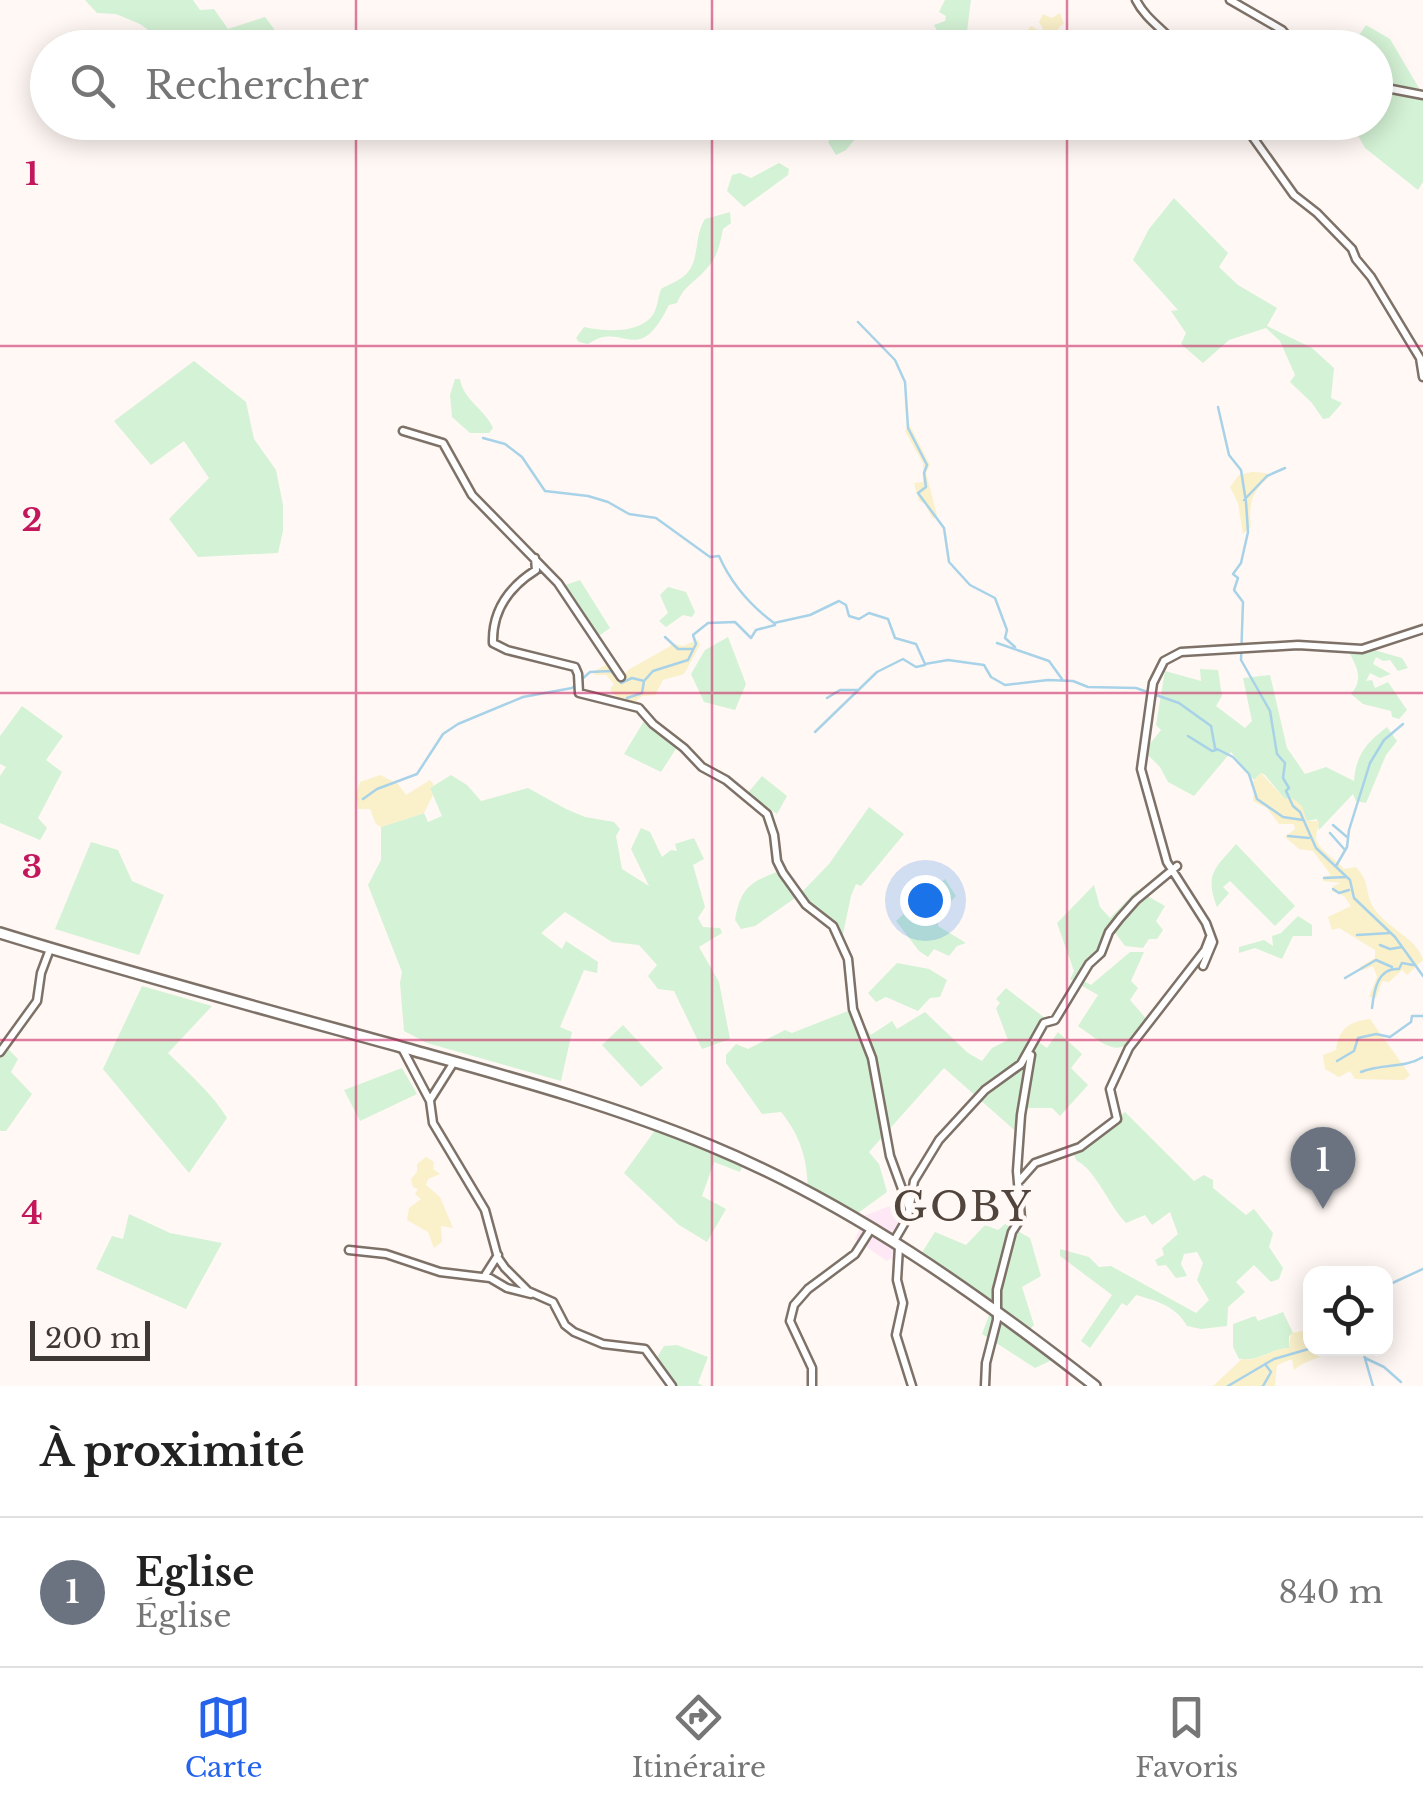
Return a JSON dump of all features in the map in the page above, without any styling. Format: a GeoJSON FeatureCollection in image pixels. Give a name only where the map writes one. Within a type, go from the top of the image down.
{"type":"FeatureCollection","features":[{"type":"Feature","properties":{"kind":"main road"},"geometry":{"type":"LineString","coordinates":[[0,933],[574,1096],[714,1147],[896,1243],[996,1310],[1095,1386]]}},
{"type":"Feature","properties":{"kind":"street"},"geometry":{"type":"LineString","coordinates":[[1136,0],[1163,30]]}},
{"type":"Feature","properties":{"kind":"street"},"geometry":{"type":"LineString","coordinates":[[1236,2],[1282,30]]}},
{"type":"Feature","properties":{"kind":"street"},"geometry":{"type":"LineString","coordinates":[[1393,90],[1423,96]]}},
{"type":"Feature","properties":{"kind":"street"},"geometry":{"type":"LineString","coordinates":[[1255,140],[1294,195],[1352,249],[1420,358],[1423,377]]}},
{"type":"Feature","properties":{"kind":"street"},"geometry":{"type":"LineString","coordinates":[[404,430],[443,443],[480,506],[559,584],[620,677]]}},
{"type":"Feature","properties":{"kind":"street"},"geometry":{"type":"LineString","coordinates":[[536,558],[536,570],[518,582],[502,601],[492,628],[494,643],[574,667],[579,693],[639,708],[712,773],[767,814],[783,872],[798,896],[833,926],[848,959],[853,1009],[872,1058],[890,1156],[910,1208]]}},
{"type":"Feature","properties":{"kind":"street"},"geometry":{"type":"LineString","coordinates":[[985,1386],[1006,1252],[1021,1218],[1017,1196],[1020,1180],[1038,1160],[1080,1147],[1117,1119],[1110,1089],[1129,1048],[1211,940],[1160,843],[1141,769],[1153,684],[1164,661],[1176,654],[1298,645],[1362,649],[1423,628]]}},
{"type":"Feature","properties":{"kind":"street"},"geometry":{"type":"LineString","coordinates":[[1020,1180],[1017,1173],[1028,1065],[1044,1023],[1054,1020],[1089,964],[1101,953],[1120,918],[1174,868]]}},
{"type":"Feature","properties":{"kind":"street"},"geometry":{"type":"LineString","coordinates":[[1203,966],[1212,950],[1210,934]]}},
{"type":"Feature","properties":{"kind":"street"},"geometry":{"type":"LineString","coordinates":[[0,1052],[37,1001],[41,973],[51,948]]}},
{"type":"Feature","properties":{"kind":"street"},"geometry":{"type":"LineString","coordinates":[[912,1386],[896,1335],[903,1306],[897,1280],[896,1243],[910,1208],[914,1181],[939,1140],[985,1090],[1022,1064],[1035,1045]]}},
{"type":"Feature","properties":{"kind":"street"},"geometry":{"type":"LineString","coordinates":[[402,1047],[430,1102],[433,1123],[485,1210],[498,1255],[509,1273],[535,1295]]}},
{"type":"Feature","properties":{"kind":"street"},"geometry":{"type":"LineString","coordinates":[[430,1102],[454,1062]]}},
{"type":"Feature","properties":{"kind":"street"},"geometry":{"type":"LineString","coordinates":[[812,1386],[812,1368],[790,1321],[794,1305],[808,1289],[855,1254],[871,1228]]}},
{"type":"Feature","properties":{"kind":"street"},"geometry":{"type":"LineString","coordinates":[[350,1250],[386,1254],[440,1272],[483,1278],[553,1302],[574,1332],[608,1346],[642,1346],[672,1386]]}},
{"type":"Feature","properties":{"kind":"street"},"geometry":{"type":"LineString","coordinates":[[483,1278],[498,1255]]}},
{"type":"Feature","properties":{"kind":"shaded area"},"geometry":{"type":"Polygon","coordinates":[[[890,1206],[903,1227],[894,1241],[899,1244],[895,1262],[890,1258],[887,1261],[855,1239],[863,1224],[855,1219],[890,1206]]]}},
{"type":"Feature","properties":{"kind":"green space"},"geometry":{"type":"Polygon","coordinates":[[[85,0],[193,0],[200,10],[214,9],[228,29],[265,17],[274,29],[148,30],[116,14],[97,13],[85,0]]]}},
{"type":"Feature","properties":{"kind":"green space"},"geometry":{"type":"Polygon","coordinates":[[[945,0],[971,0],[967,30],[936,30],[934,25],[945,21],[946,16],[939,12],[945,0]]]}},
{"type":"Feature","properties":{"kind":"green space"},"geometry":{"type":"Polygon","coordinates":[[[1393,44],[1423,95],[1423,182],[1418,190],[1365,148],[1361,140],[1393,140],[1393,44]]]}},
{"type":"Feature","properties":{"kind":"green space"},"geometry":{"type":"Polygon","coordinates":[[[830,140],[854,140],[836,155],[830,140]]]}},
{"type":"Feature","properties":{"kind":"green space"},"geometry":{"type":"Polygon","coordinates":[[[779,163],[789,169],[788,175],[744,207],[727,191],[732,175],[740,173],[751,178],[779,163]]]}},
{"type":"Feature","properties":{"kind":"green space"},"geometry":{"type":"Polygon","coordinates":[[[1174,198],[1228,253],[1219,267],[1238,285],[1277,308],[1267,326],[1312,348],[1334,368],[1331,398],[1342,403],[1329,418],[1323,419],[1290,382],[1295,375],[1280,341],[1266,328],[1229,340],[1203,363],[1181,344],[1186,333],[1171,311],[1178,310],[1133,260],[1149,229],[1174,198]]]}},
{"type":"Feature","properties":{"kind":"green space"},"geometry":{"type":"Polygon","coordinates":[[[730,212],[731,223],[723,229],[711,263],[677,303],[669,305],[648,335],[639,339],[611,336],[588,344],[579,342],[576,338],[584,327],[622,330],[648,320],[661,289],[689,270],[705,219],[730,212]]]}},
{"type":"Feature","properties":{"kind":"green space"},"geometry":{"type":"Polygon","coordinates":[[[194,361],[246,402],[254,439],[276,470],[283,505],[278,553],[198,557],[169,519],[209,478],[184,441],[151,465],[114,421],[194,361]]]}},
{"type":"Feature","properties":{"kind":"green space"},"geometry":{"type":"Polygon","coordinates":[[[455,379],[460,379],[465,393],[489,421],[493,428],[489,433],[470,433],[452,417],[450,395],[455,379]]]}},
{"type":"Feature","properties":{"kind":"green space"},"geometry":{"type":"Polygon","coordinates":[[[580,580],[610,628],[596,638],[560,587],[580,580]]]}},
{"type":"Feature","properties":{"kind":"green space"},"geometry":{"type":"Polygon","coordinates":[[[668,587],[686,592],[695,612],[692,617],[683,615],[666,627],[659,621],[668,613],[660,595],[668,587]]]}},
{"type":"Feature","properties":{"kind":"green space"},"geometry":{"type":"Polygon","coordinates":[[[728,637],[746,684],[735,710],[704,702],[691,674],[705,650],[728,637]]]}},
{"type":"Feature","properties":{"kind":"green space"},"geometry":{"type":"Polygon","coordinates":[[[1374,650],[1402,658],[1408,668],[1398,671],[1390,660],[1376,657],[1373,664],[1391,674],[1380,678],[1370,673],[1366,681],[1372,680],[1375,688],[1388,682],[1407,710],[1399,719],[1392,717],[1391,711],[1363,704],[1351,694],[1358,674],[1350,654],[1374,650]]]}},
{"type":"Feature","properties":{"kind":"green space"},"geometry":{"type":"Polygon","coordinates":[[[1200,669],[1218,670],[1222,696],[1216,706],[1245,728],[1252,721],[1243,678],[1270,675],[1287,748],[1305,774],[1326,767],[1354,781],[1363,750],[1387,727],[1397,741],[1386,755],[1366,803],[1356,801],[1353,794],[1319,830],[1317,819],[1307,821],[1292,798],[1285,799],[1265,775],[1261,773],[1254,780],[1231,752],[1194,796],[1168,782],[1144,751],[1161,730],[1156,725],[1165,671],[1201,681],[1200,669]]]}},
{"type":"Feature","properties":{"kind":"green space"},"geometry":{"type":"Polygon","coordinates":[[[22,706],[63,736],[46,760],[62,772],[38,818],[47,828],[40,840],[0,823],[0,776],[6,767],[0,764],[0,736],[22,706]]]}},
{"type":"Feature","properties":{"kind":"green space"},"geometry":{"type":"Polygon","coordinates":[[[644,721],[679,744],[661,772],[624,754],[644,721]]]}},
{"type":"Feature","properties":{"kind":"green space"},"geometry":{"type":"Polygon","coordinates":[[[451,775],[481,801],[528,788],[585,817],[614,822],[620,829],[616,836],[622,869],[649,886],[631,849],[641,828],[650,832],[662,857],[671,850],[677,851],[675,844],[694,838],[704,859],[693,865],[705,907],[698,918],[703,927],[720,928],[722,933],[699,947],[719,982],[730,1039],[702,1049],[674,991],[658,989],[648,976],[657,965],[639,945],[612,942],[565,912],[541,933],[562,949],[566,941],[598,962],[597,973],[584,970],[560,1027],[572,1032],[561,1081],[427,1043],[404,1031],[402,972],[368,885],[381,860],[381,827],[424,813],[428,822],[442,816],[430,788],[451,775]]]}},
{"type":"Feature","properties":{"kind":"green space"},"geometry":{"type":"Polygon","coordinates":[[[762,776],[787,796],[777,814],[747,794],[762,776]]]}},
{"type":"Feature","properties":{"kind":"green space"},"geometry":{"type":"Polygon","coordinates":[[[869,807],[904,834],[861,886],[856,884],[841,943],[833,926],[798,896],[755,926],[741,929],[735,920],[749,887],[782,870],[800,894],[829,864],[869,807]]]}},
{"type":"Feature","properties":{"kind":"green space"},"geometry":{"type":"Polygon","coordinates":[[[91,842],[118,850],[132,881],[164,895],[139,955],[55,929],[91,842]]]}},
{"type":"Feature","properties":{"kind":"green space"},"geometry":{"type":"Polygon","coordinates":[[[1236,844],[1295,906],[1275,926],[1230,881],[1223,887],[1229,893],[1217,907],[1212,878],[1236,844]]]}},
{"type":"Feature","properties":{"kind":"green space"},"geometry":{"type":"Polygon","coordinates":[[[945,879],[956,896],[938,916],[938,926],[966,943],[957,946],[949,956],[934,949],[928,957],[896,921],[909,909],[905,905],[923,889],[929,893],[945,879]]]}},
{"type":"Feature","properties":{"kind":"green space"},"geometry":{"type":"Polygon","coordinates":[[[1094,885],[1100,907],[1110,918],[1137,890],[1165,906],[1156,921],[1163,930],[1157,939],[1149,939],[1143,948],[1125,946],[1113,930],[1082,980],[1091,985],[1130,952],[1144,952],[1131,981],[1138,988],[1130,1000],[1149,1022],[1123,1047],[1108,1046],[1078,1026],[1098,995],[1070,979],[1074,971],[1057,923],[1094,885]]]}},
{"type":"Feature","properties":{"kind":"green space"},"geometry":{"type":"Polygon","coordinates":[[[1298,916],[1312,925],[1312,936],[1293,936],[1282,959],[1255,948],[1239,953],[1239,947],[1264,940],[1273,946],[1272,936],[1281,933],[1298,916]]]}},
{"type":"Feature","properties":{"kind":"green space"},"geometry":{"type":"Polygon","coordinates":[[[897,963],[929,969],[947,980],[940,997],[930,998],[918,1011],[886,997],[876,1002],[868,993],[897,963]]]}},
{"type":"Feature","properties":{"kind":"green space"},"geometry":{"type":"Polygon","coordinates":[[[142,986],[212,1006],[168,1053],[227,1118],[189,1173],[103,1069],[142,986]]]}},
{"type":"Feature","properties":{"kind":"green space"},"geometry":{"type":"Polygon","coordinates":[[[1006,988],[1050,1022],[1044,1023],[1037,1041],[1047,1048],[1058,1032],[1082,1054],[1071,1068],[1088,1085],[1060,1116],[1052,1108],[1022,1108],[1020,1135],[944,1068],[869,1152],[879,1164],[887,1192],[858,1213],[808,1189],[801,1148],[788,1121],[781,1112],[762,1114],[726,1063],[726,1055],[736,1044],[748,1049],[785,1030],[792,1033],[853,1009],[871,1035],[892,1021],[897,1029],[925,1012],[968,1053],[982,1061],[992,1048],[1008,1040],[996,1008],[1000,1003],[996,999],[1006,988]]]}},
{"type":"Feature","properties":{"kind":"green space"},"geometry":{"type":"Polygon","coordinates":[[[623,1025],[663,1068],[641,1087],[602,1045],[623,1025]]]}},
{"type":"Feature","properties":{"kind":"green space"},"geometry":{"type":"Polygon","coordinates":[[[5,1046],[18,1059],[11,1072],[32,1094],[6,1131],[0,1131],[0,1052],[5,1046]]]}},
{"type":"Feature","properties":{"kind":"green space"},"geometry":{"type":"Polygon","coordinates":[[[402,1068],[417,1094],[360,1121],[344,1090],[402,1068]]]}},
{"type":"Feature","properties":{"kind":"green space"},"geometry":{"type":"Polygon","coordinates":[[[1125,1112],[1194,1181],[1204,1175],[1213,1180],[1213,1188],[1246,1215],[1254,1209],[1273,1233],[1269,1247],[1283,1268],[1279,1279],[1271,1282],[1254,1265],[1236,1282],[1245,1292],[1228,1307],[1227,1326],[1187,1326],[1172,1309],[1136,1295],[1127,1306],[1122,1303],[1090,1348],[1081,1341],[1112,1295],[1060,1256],[1060,1249],[1089,1257],[1099,1267],[1111,1266],[1196,1313],[1209,1300],[1197,1280],[1203,1263],[1197,1252],[1184,1254],[1181,1264],[1187,1276],[1176,1278],[1166,1265],[1158,1266],[1155,1260],[1164,1255],[1162,1248],[1178,1234],[1170,1212],[1152,1225],[1145,1215],[1126,1223],[1071,1149],[1125,1112]]]}},
{"type":"Feature","properties":{"kind":"green space"},"geometry":{"type":"Polygon","coordinates":[[[659,1125],[744,1162],[740,1172],[714,1162],[702,1196],[726,1209],[707,1242],[679,1225],[624,1173],[659,1125]]]}},
{"type":"Feature","properties":{"kind":"green space"},"geometry":{"type":"Polygon","coordinates":[[[1331,1144],[1344,1156],[1335,1171],[1314,1165],[1313,1155],[1318,1148],[1331,1144]]]}},
{"type":"Feature","properties":{"kind":"green space"},"geometry":{"type":"Polygon","coordinates":[[[129,1214],[170,1233],[222,1243],[186,1309],[96,1269],[112,1236],[123,1239],[129,1214]]]}},
{"type":"Feature","properties":{"kind":"green space"},"geometry":{"type":"Polygon","coordinates":[[[1005,1224],[1030,1238],[1041,1276],[1022,1287],[1034,1325],[1024,1336],[1054,1359],[1035,1368],[982,1334],[992,1307],[919,1257],[935,1232],[966,1245],[985,1225],[998,1230],[1005,1224]]]}},
{"type":"Feature","properties":{"kind":"green space"},"geometry":{"type":"Polygon","coordinates":[[[1283,1312],[1293,1333],[1289,1336],[1289,1348],[1253,1359],[1239,1359],[1233,1347],[1233,1324],[1283,1312]]]}},
{"type":"Feature","properties":{"kind":"green space"},"geometry":{"type":"Polygon","coordinates":[[[677,1345],[708,1357],[698,1383],[703,1386],[672,1386],[654,1362],[664,1346],[677,1345]]]}},
{"type":"Feature","properties":{"kind":"sand"},"geometry":{"type":"Polygon","coordinates":[[[1060,13],[1064,24],[1058,30],[1042,30],[1039,22],[1043,14],[1052,18],[1060,13]]]}},
{"type":"Feature","properties":{"kind":"sand"},"geometry":{"type":"Polygon","coordinates":[[[909,424],[930,465],[926,473],[937,515],[933,519],[919,501],[914,483],[923,482],[923,463],[905,431],[909,424]]]}},
{"type":"Feature","properties":{"kind":"sand"},"geometry":{"type":"Polygon","coordinates":[[[1266,473],[1268,478],[1254,494],[1251,527],[1243,534],[1238,503],[1230,487],[1239,475],[1266,473]]]}},
{"type":"Feature","properties":{"kind":"sand"},"geometry":{"type":"Polygon","coordinates":[[[698,640],[700,645],[684,674],[663,680],[655,695],[642,696],[634,703],[615,695],[610,689],[614,684],[606,675],[594,675],[609,663],[622,679],[628,670],[674,644],[683,646],[698,640]]]}},
{"type":"Feature","properties":{"kind":"sand"},"geometry":{"type":"Polygon","coordinates":[[[1261,773],[1285,799],[1292,798],[1302,806],[1307,821],[1319,821],[1316,838],[1320,846],[1344,869],[1356,867],[1377,913],[1420,952],[1423,960],[1407,975],[1402,970],[1389,982],[1382,981],[1376,998],[1369,997],[1377,977],[1373,966],[1361,971],[1360,967],[1375,958],[1375,950],[1339,928],[1332,930],[1328,917],[1351,906],[1344,896],[1332,891],[1333,886],[1341,883],[1323,881],[1323,877],[1331,875],[1313,851],[1299,849],[1285,837],[1295,829],[1294,824],[1279,824],[1267,808],[1253,801],[1251,784],[1261,773]]]}},
{"type":"Feature","properties":{"kind":"sand"},"geometry":{"type":"Polygon","coordinates":[[[380,775],[398,784],[406,795],[430,780],[433,795],[424,813],[381,827],[370,809],[358,809],[356,793],[360,782],[380,775]]]}},
{"type":"Feature","properties":{"kind":"sand"},"geometry":{"type":"Polygon","coordinates":[[[1370,1019],[1410,1075],[1404,1080],[1355,1079],[1350,1071],[1339,1077],[1325,1069],[1323,1055],[1336,1050],[1343,1031],[1351,1024],[1370,1019]]]}},
{"type":"Feature","properties":{"kind":"sand"},"geometry":{"type":"Polygon","coordinates":[[[426,1157],[440,1174],[428,1179],[426,1185],[440,1197],[453,1228],[441,1226],[442,1242],[434,1248],[428,1232],[407,1220],[409,1208],[421,1199],[415,1194],[418,1189],[411,1179],[417,1164],[426,1157]]]}},
{"type":"Feature","properties":{"kind":"sand"},"geometry":{"type":"Polygon","coordinates":[[[1303,1331],[1303,1356],[1322,1356],[1294,1370],[1292,1359],[1277,1365],[1275,1386],[1213,1386],[1242,1359],[1289,1348],[1291,1333],[1303,1331]]]}},
{"type":"Feature","properties":{"kind":"waterway"},"geometry":{"type":"LineString","coordinates":[[858,322],[895,360],[905,382],[908,428],[927,465],[926,487],[918,493],[944,528],[949,562],[970,585],[995,598],[1007,630],[1005,638],[1015,647]]}},
{"type":"Feature","properties":{"kind":"waterway"},"geometry":{"type":"LineString","coordinates":[[1218,407],[1229,455],[1241,470],[1246,502],[1248,532],[1241,563],[1233,574],[1238,578],[1234,590],[1243,602],[1241,660],[1270,711],[1277,754],[1285,763],[1283,778],[1289,788],[1286,791],[1316,848],[1350,880],[1354,898],[1395,937],[1423,976]]}},
{"type":"Feature","properties":{"kind":"waterway"},"geometry":{"type":"LineString","coordinates":[[483,438],[505,444],[522,457],[545,491],[588,496],[629,514],[656,518],[710,557],[719,556],[742,593],[774,623],[810,615],[839,601],[846,605],[849,616],[859,619],[869,613],[888,619],[895,638],[916,644],[925,664],[948,660],[984,665],[991,677],[1005,685],[1073,681],[1088,687],[1136,688],[1179,703],[1211,726],[1215,748],[1233,757],[1249,774],[1257,799],[1283,817],[1303,820]]}},
{"type":"Feature","properties":{"kind":"waterway"},"geometry":{"type":"LineString","coordinates":[[1244,500],[1267,476],[1285,468]]}},
{"type":"Feature","properties":{"kind":"waterway"},"geometry":{"type":"LineString","coordinates":[[363,799],[377,789],[417,774],[443,734],[458,724],[523,697],[572,688],[590,672],[611,671],[621,683],[632,678],[644,681],[653,671],[688,660],[696,644],[693,635],[708,623],[735,622],[751,638],[756,630],[775,625]]}},
{"type":"Feature","properties":{"kind":"waterway"},"geometry":{"type":"LineString","coordinates":[[665,637],[678,649],[692,649]]}},
{"type":"Feature","properties":{"kind":"waterway"},"geometry":{"type":"LineString","coordinates":[[997,643],[1049,661],[1062,679]]}},
{"type":"Feature","properties":{"kind":"waterway"},"geometry":{"type":"LineString","coordinates":[[815,732],[877,672],[903,659],[916,667],[925,665]]}},
{"type":"Feature","properties":{"kind":"waterway"},"geometry":{"type":"LineString","coordinates":[[627,698],[642,693],[644,681]]}},
{"type":"Feature","properties":{"kind":"waterway"},"geometry":{"type":"LineString","coordinates":[[827,698],[840,690],[858,690]]}},
{"type":"Feature","properties":{"kind":"waterway"},"geometry":{"type":"LineString","coordinates":[[1336,866],[1347,847],[1370,763],[1384,740],[1403,724]]}},
{"type":"Feature","properties":{"kind":"waterway"},"geometry":{"type":"LineString","coordinates":[[1188,736],[1216,750]]}},
{"type":"Feature","properties":{"kind":"waterway"},"geometry":{"type":"LineString","coordinates":[[1333,825],[1347,837]]}},
{"type":"Feature","properties":{"kind":"waterway"},"geometry":{"type":"LineString","coordinates":[[1330,833],[1345,850]]}},
{"type":"Feature","properties":{"kind":"waterway"},"geometry":{"type":"LineString","coordinates":[[1288,836],[1309,838]]}},
{"type":"Feature","properties":{"kind":"waterway"},"geometry":{"type":"LineString","coordinates":[[1324,878],[1346,877]]}},
{"type":"Feature","properties":{"kind":"waterway"},"geometry":{"type":"LineString","coordinates":[[1333,889],[1339,893],[1349,890]]}},
{"type":"Feature","properties":{"kind":"waterway"},"geometry":{"type":"LineString","coordinates":[[1357,935],[1390,933]]}},
{"type":"Feature","properties":{"kind":"waterway"},"geometry":{"type":"LineString","coordinates":[[1380,945],[1390,949],[1402,947]]}},
{"type":"Feature","properties":{"kind":"waterway"},"geometry":{"type":"LineString","coordinates":[[1345,978],[1376,960],[1392,967]]}},
{"type":"Feature","properties":{"kind":"waterway"},"geometry":{"type":"LineString","coordinates":[[1372,1008],[1382,976],[1399,969],[1402,963],[1413,965]]}},
{"type":"Feature","properties":{"kind":"waterway"},"geometry":{"type":"LineString","coordinates":[[1337,1061],[1354,1051],[1358,1038],[1376,1034],[1390,1037],[1411,1022],[1412,1016],[1423,1016]]}},
{"type":"Feature","properties":{"kind":"waterway"},"geometry":{"type":"LineString","coordinates":[[1361,1072],[1423,1057]]}},
{"type":"Feature","properties":{"kind":"waterway"},"geometry":{"type":"LineString","coordinates":[[1393,1283],[1423,1269]]}},
{"type":"Feature","properties":{"kind":"waterway"},"geometry":{"type":"LineString","coordinates":[[1228,1386],[1274,1359],[1303,1351]]}},
{"type":"Feature","properties":{"kind":"waterway"},"geometry":{"type":"LineString","coordinates":[[1364,1356],[1373,1386]]}},
{"type":"Feature","properties":{"kind":"waterway"},"geometry":{"type":"LineString","coordinates":[[1365,1358],[1384,1367],[1401,1382]]}},
{"type":"Feature","properties":{"kind":"waterway"},"geometry":{"type":"LineString","coordinates":[[1263,1386],[1271,1372],[1265,1364]]}},
{"type":"Feature","properties":{"kind":"place","name":"Eglise"},"geometry":{"type":"Point","coordinates":[1323,1209]}},
{"type":"Feature","properties":{"kind":"district","name":"GOBY"},"geometry":{"type":"Point","coordinates":[963,1207]}}]}
